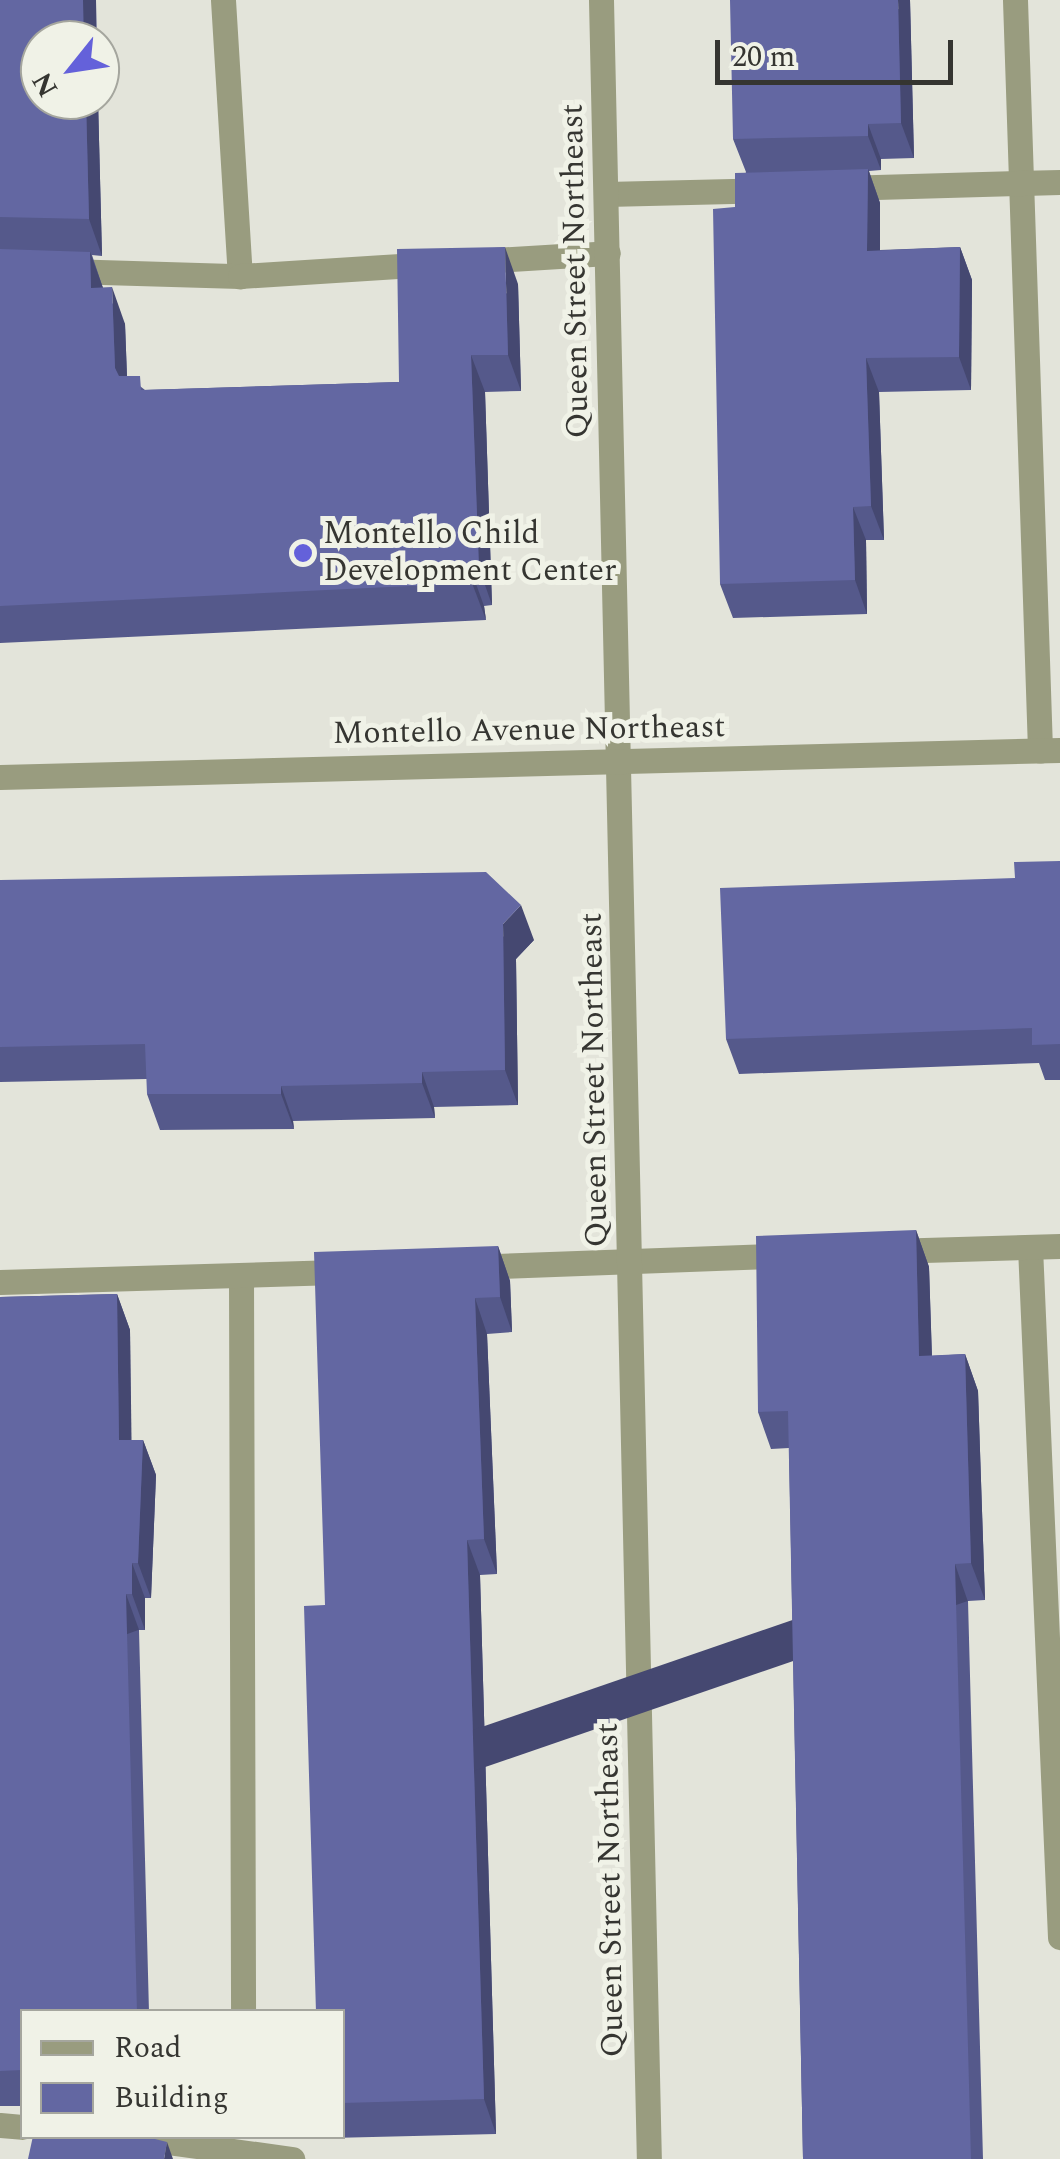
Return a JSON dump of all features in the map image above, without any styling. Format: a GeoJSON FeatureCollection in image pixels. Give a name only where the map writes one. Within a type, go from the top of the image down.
{"type":"FeatureCollection","features":[{"type":"Feature","properties":{"kind":"street"},"geometry":{"type":"LineString","coordinates":[[223,0],[240,276]]}},
{"type":"Feature","properties":{"kind":"street","name":"Queen Street Northeast"},"geometry":{"type":"LineString","coordinates":[[602,0],[649,2159]]}},
{"type":"Feature","properties":{"kind":"street"},"geometry":{"type":"LineString","coordinates":[[1015,0],[1050,751]]}},
{"type":"Feature","properties":{"kind":"street"},"geometry":{"type":"LineString","coordinates":[[606,194],[1060,182]]}},
{"type":"Feature","properties":{"kind":"street"},"geometry":{"type":"LineString","coordinates":[[0,269],[240,276],[608,253]]}},
{"type":"Feature","properties":{"kind":"street","name":"Montello Avenue Northeast"},"geometry":{"type":"LineString","coordinates":[[0,777],[1050,751]]}},
{"type":"Feature","properties":{"kind":"street"},"geometry":{"type":"LineString","coordinates":[[871,1252],[1060,1246]]}},
{"type":"Feature","properties":{"kind":"street"},"geometry":{"type":"LineString","coordinates":[[1030,1247],[1060,1937]]}},
{"type":"Feature","properties":{"kind":"street"},"geometry":{"type":"LineString","coordinates":[[434,1268],[812,1254]]}},
{"type":"Feature","properties":{"kind":"street"},"geometry":{"type":"LineString","coordinates":[[0,1282],[376,1270]]}},
{"type":"Feature","properties":{"kind":"street"},"geometry":{"type":"LineString","coordinates":[[242,1276],[243,2009]]}},
{"type":"Feature","properties":{"kind":"street"},"geometry":{"type":"LineString","coordinates":[[184,2139],[243,2142],[292,2159]]}},
{"type":"Feature","properties":{"kind":"building"},"geometry":{"type":"Polygon","coordinates":[[[0,0],[83,0],[84,20],[20,20],[20,120],[87,120],[89,219],[0,217],[0,0]]]}},
{"type":"Feature","properties":{"kind":"building"},"geometry":{"type":"Polygon","coordinates":[[[730,0],[898,0],[901,123],[868,124],[868,136],[733,139],[730,0]]]}},
{"type":"Feature","properties":{"kind":"building"},"geometry":{"type":"Polygon","coordinates":[[[868,169],[867,251],[960,247],[959,357],[866,358],[871,506],[853,507],[855,580],[720,584],[713,209],[735,207],[735,173],[868,169]]]}},
{"type":"Feature","properties":{"kind":"building"},"geometry":{"type":"Polygon","coordinates":[[[505,247],[508,355],[471,355],[479,568],[471,570],[472,583],[0,606],[0,249],[90,252],[91,288],[112,287],[115,368],[119,376],[140,376],[141,390],[399,382],[397,249],[505,247]]]}},
{"type":"Feature","properties":{"kind":"building"},"geometry":{"type":"Polygon","coordinates":[[[1060,861],[1060,1044],[1032,1045],[1032,1028],[726,1039],[720,888],[1015,878],[1014,862],[1060,861]]]}},
{"type":"Feature","properties":{"kind":"building"},"geometry":{"type":"Polygon","coordinates":[[[486,872],[521,905],[503,924],[505,1070],[422,1072],[422,1083],[281,1086],[281,1094],[147,1094],[145,1044],[0,1047],[0,880],[486,872]]]}},
{"type":"Feature","properties":{"kind":"building"},"geometry":{"type":"Polygon","coordinates":[[[916,1230],[919,1356],[965,1354],[971,1563],[955,1564],[971,2159],[803,2159],[788,1411],[758,1412],[756,1236],[916,1230]]]}},
{"type":"Feature","properties":{"kind":"building"},"geometry":{"type":"Polygon","coordinates":[[[498,1246],[500,1297],[475,1298],[484,1539],[467,1540],[484,2099],[345,2103],[345,2009],[316,2009],[304,1606],[325,1605],[314,1252],[498,1246]]]}},
{"type":"Feature","properties":{"kind":"building"},"geometry":{"type":"Polygon","coordinates":[[[117,1294],[119,1440],[143,1440],[138,1563],[132,1563],[132,1594],[126,1594],[137,2009],[20,2009],[20,2070],[0,2071],[0,1297],[117,1294]]]}},
{"type":"Feature","properties":{"kind":"building"},"geometry":{"type":"Polygon","coordinates":[[[32,2139],[167,2142],[164,2159],[28,2159],[32,2139]]]}},
{"type":"Feature","properties":{"kind":"place","name":"Montello Child Development Center"},"geometry":{"type":"Point","coordinates":[303,553]}}]}
